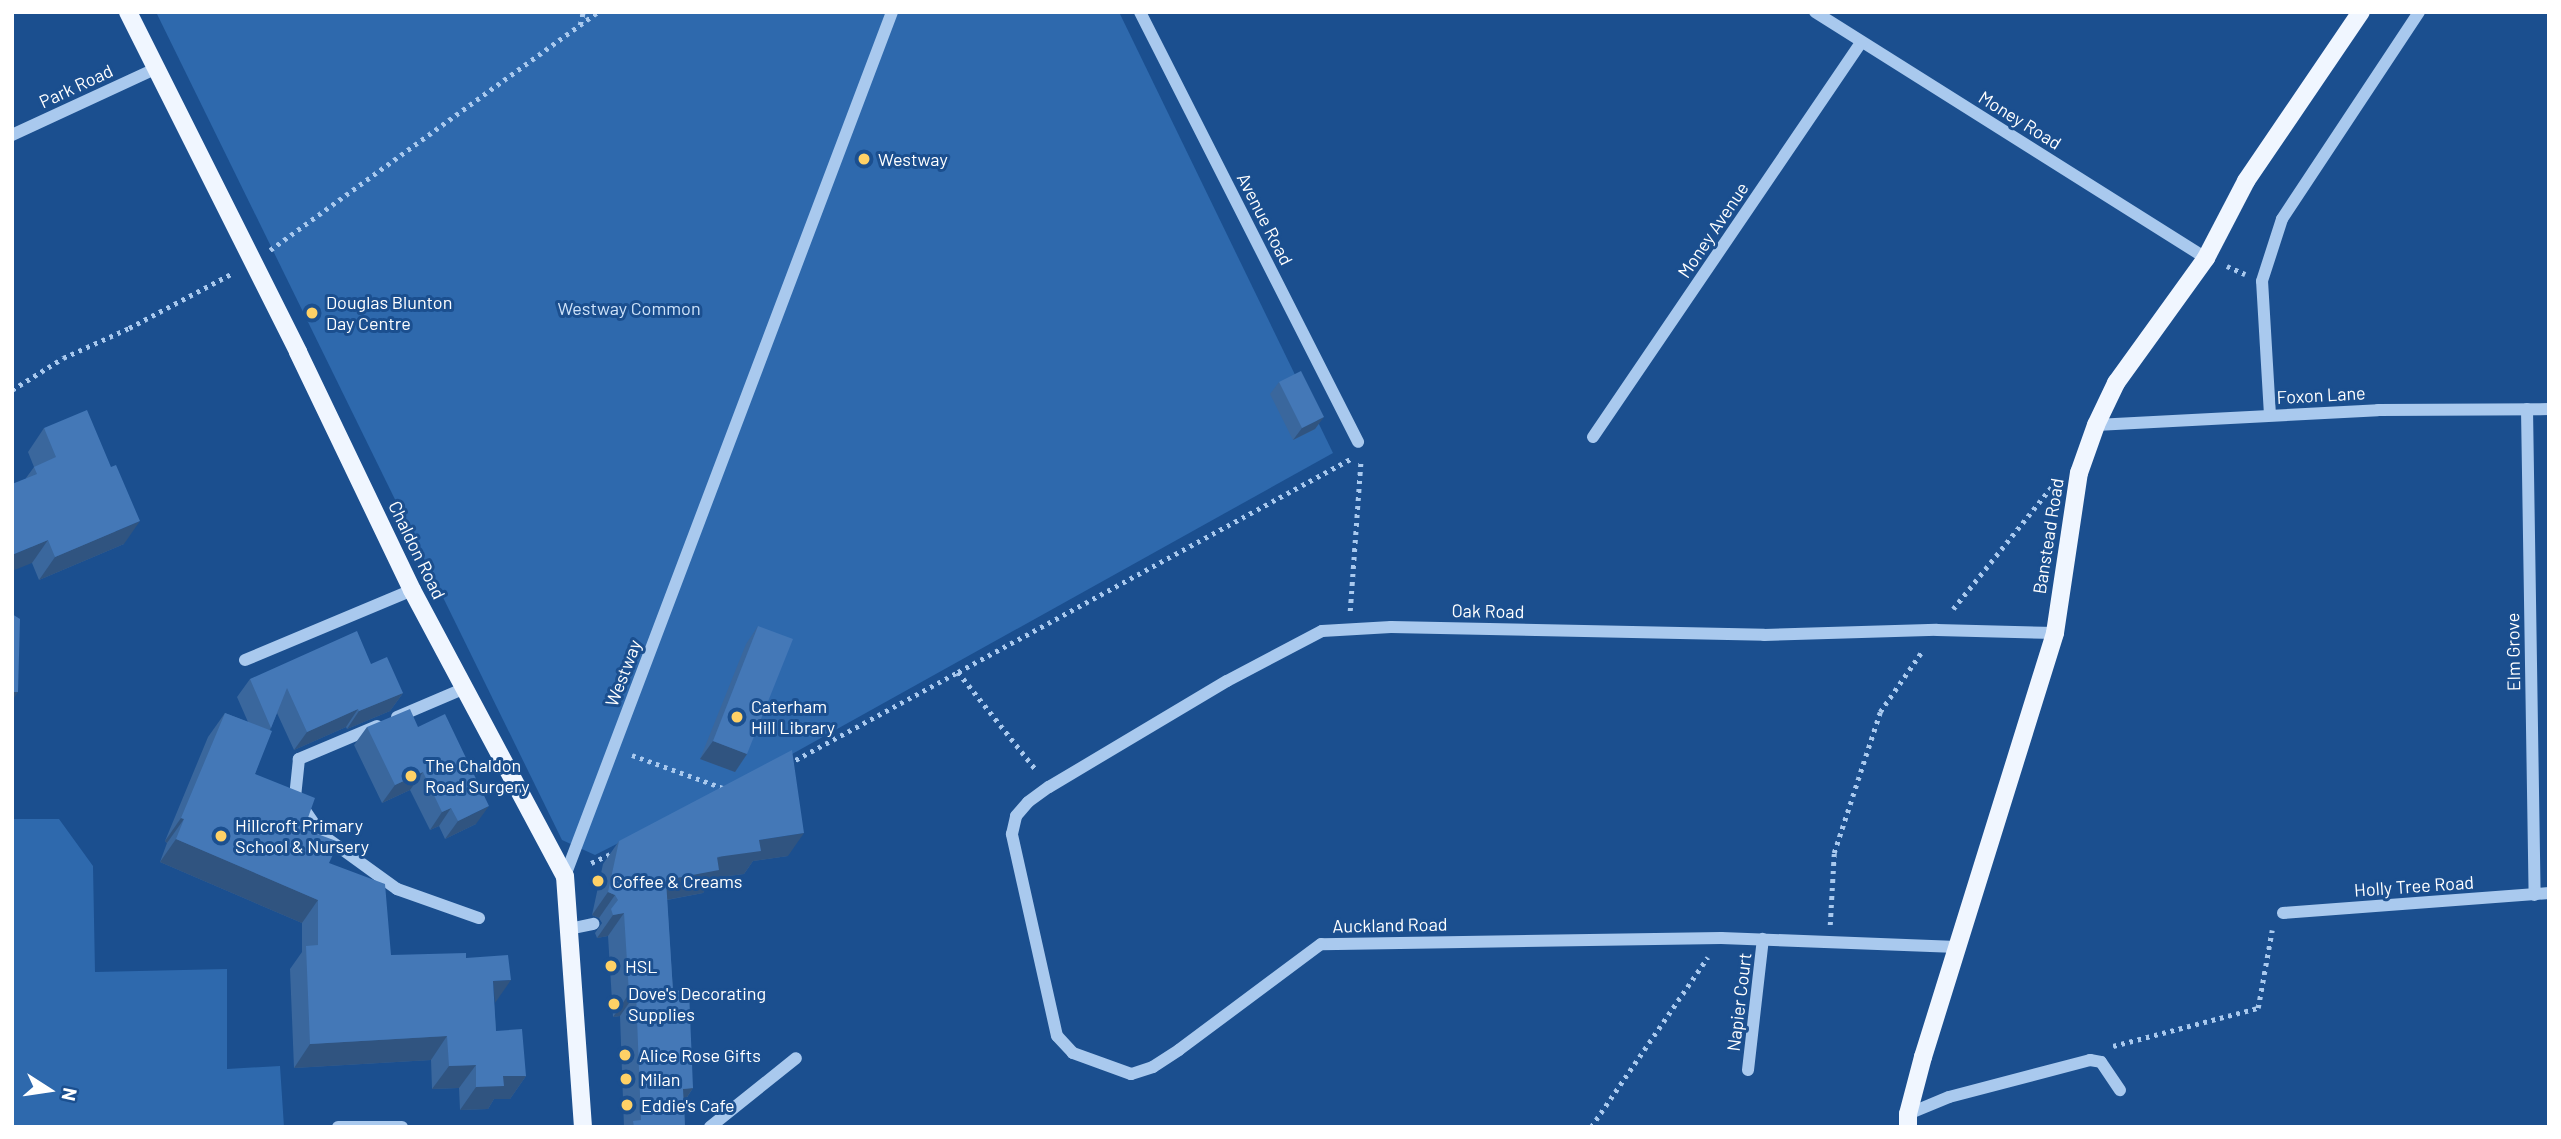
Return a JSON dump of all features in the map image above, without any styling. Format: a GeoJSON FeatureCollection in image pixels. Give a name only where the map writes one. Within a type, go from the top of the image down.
{"type":"FeatureCollection","features":[{"type":"Feature","properties":{"kind":"main road","name":"Chaldon Road"},"geometry":{"type":"LineString","coordinates":[[128,12],[412,590],[565,876],[583,1127]]}},
{"type":"Feature","properties":{"kind":"main road","name":"Banstead Road"},"geometry":{"type":"LineString","coordinates":[[1908,1120],[1957,947],[2055,633],[2079,473],[2096,425],[2116,383],[2206,258],[2246,181],[2361,12]]}},
{"type":"Feature","properties":{"kind":"street","name":"Westway"},"geometry":{"type":"LineString","coordinates":[[565,876],[892,12]]}},
{"type":"Feature","properties":{"kind":"street","name":"Avenue Road"},"geometry":{"type":"LineString","coordinates":[[1140,12],[1358,442]]}},
{"type":"Feature","properties":{"kind":"street","name":"Money Road"},"geometry":{"type":"LineString","coordinates":[[1815,12],[2206,258]]}},
{"type":"Feature","properties":{"kind":"street"},"geometry":{"type":"LineString","coordinates":[[2270,415],[2262,281],[2282,219],[2419,12]]}},
{"type":"Feature","properties":{"kind":"street","name":"Money Avenue"},"geometry":{"type":"LineString","coordinates":[[1593,437],[1861,42]]}},
{"type":"Feature","properties":{"kind":"street","name":"Park Road"},"geometry":{"type":"LineString","coordinates":[[12,135],[155,69]]}},
{"type":"Feature","properties":{"kind":"street","name":"Elm Grove"},"geometry":{"type":"LineString","coordinates":[[2527,409],[2535,895]]}},
{"type":"Feature","properties":{"kind":"street","name":"Foxon Lane"},"geometry":{"type":"LineString","coordinates":[[2096,425],[2378,410],[2549,409]]}},
{"type":"Feature","properties":{"kind":"street"},"geometry":{"type":"LineString","coordinates":[[245,660],[412,590]]}},
{"type":"Feature","properties":{"kind":"street","name":"Oak Road"},"geometry":{"type":"LineString","coordinates":[[1017,858],[1012,834],[1016,816],[1028,802],[1227,681],[1322,631],[1391,627],[1764,635],[1937,629],[2055,633]]}},
{"type":"Feature","properties":{"kind":"street"},"geometry":{"type":"LineString","coordinates":[[465,688],[299,759],[295,796],[321,834],[397,889],[479,918]]}},
{"type":"Feature","properties":{"kind":"street","name":"Auckland Road"},"geometry":{"type":"LineString","coordinates":[[1017,858],[1057,1036],[1073,1052],[1131,1074],[1153,1067],[1179,1050],[1321,944],[1721,938],[1829,940],[1957,947]]}},
{"type":"Feature","properties":{"kind":"street","name":"Holly Tree Road"},"geometry":{"type":"LineString","coordinates":[[2283,913],[2549,893]]}},
{"type":"Feature","properties":{"kind":"street"},"geometry":{"type":"LineString","coordinates":[[569,929],[593,924]]}},
{"type":"Feature","properties":{"kind":"street","name":"Napier Court"},"geometry":{"type":"LineString","coordinates":[[1748,1070],[1763,939]]}},
{"type":"Feature","properties":{"kind":"street"},"geometry":{"type":"LineString","coordinates":[[710,1127],[796,1058]]}},
{"type":"Feature","properties":{"kind":"street"},"geometry":{"type":"LineString","coordinates":[[1908,1120],[1949,1097],[2090,1060],[2101,1062],[2120,1090]]}},
{"type":"Feature","properties":{"kind":"street"},"geometry":{"type":"LineString","coordinates":[[338,1127],[402,1127]]}},
{"type":"Feature","properties":{"kind":"path"},"geometry":{"type":"LineString","coordinates":[[579,26],[583,12]]}},
{"type":"Feature","properties":{"kind":"path"},"geometry":{"type":"LineString","coordinates":[[12,390],[63,358],[129,328],[253,263],[598,12]]}},
{"type":"Feature","properties":{"kind":"path"},"geometry":{"type":"LineString","coordinates":[[2206,258],[2262,281]]}},
{"type":"Feature","properties":{"kind":"path"},"geometry":{"type":"LineString","coordinates":[[783,767],[1362,453],[1348,629]]}},
{"type":"Feature","properties":{"kind":"path"},"geometry":{"type":"LineString","coordinates":[[1829,940],[1834,852],[1880,712],[1937,629],[2057,481]]}},
{"type":"Feature","properties":{"kind":"path"},"geometry":{"type":"LineString","coordinates":[[958,672],[1049,787]]}},
{"type":"Feature","properties":{"kind":"path"},"geometry":{"type":"LineString","coordinates":[[613,748],[737,793]]}},
{"type":"Feature","properties":{"kind":"path"},"geometry":{"type":"LineString","coordinates":[[565,876],[626,846]]}},
{"type":"Feature","properties":{"kind":"path"},"geometry":{"type":"LineString","coordinates":[[2112,1047],[2258,1008],[2274,920],[2283,913]]}},
{"type":"Feature","properties":{"kind":"path"},"geometry":{"type":"LineString","coordinates":[[1591,1127],[1721,938]]}},
{"type":"Feature","properties":{"kind":"green space","name":"Westway Common"},"geometry":{"type":"Polygon","coordinates":[[[156,12],[1119,12],[1333,453],[776,763],[595,855],[562,840],[156,12]]]}},
{"type":"Feature","properties":{"kind":"green space"},"geometry":{"type":"Polygon","coordinates":[[[12,819],[59,819],[93,866],[95,972],[227,969],[227,1069],[280,1066],[284,1127],[12,1127],[12,819]]]}},
{"type":"Feature","properties":{"kind":"building"},"geometry":{"type":"Polygon","coordinates":[[[1301,371],[1324,417],[1302,428],[1279,382],[1301,371]]]}},
{"type":"Feature","properties":{"kind":"building"},"geometry":{"type":"Polygon","coordinates":[[[87,410],[111,467],[116,465],[140,521],[55,557],[48,540],[12,555],[12,484],[37,474],[34,467],[56,457],[44,428],[87,410]]]}},
{"type":"Feature","properties":{"kind":"building"},"geometry":{"type":"Polygon","coordinates":[[[12,614],[20,619],[18,692],[12,692],[12,614]]]}},
{"type":"Feature","properties":{"kind":"building","name":"Caterham Hill Library"},"geometry":{"type":"Polygon","coordinates":[[[758,626],[793,639],[747,754],[713,741],[758,626]]]}},
{"type":"Feature","properties":{"kind":"building"},"geometry":{"type":"Polygon","coordinates":[[[357,631],[371,664],[387,657],[403,693],[359,711],[358,709],[307,732],[287,688],[271,728],[250,679],[357,631]]]}},
{"type":"Feature","properties":{"kind":"building"},"geometry":{"type":"Polygon","coordinates":[[[410,709],[418,727],[445,714],[489,806],[458,821],[451,808],[442,812],[423,772],[395,785],[367,727],[410,709]]]}},
{"type":"Feature","properties":{"kind":"building"},"geometry":{"type":"Polygon","coordinates":[[[225,713],[272,731],[255,774],[315,798],[304,829],[339,842],[329,863],[385,884],[391,955],[466,953],[466,958],[508,955],[511,980],[493,981],[496,1031],[522,1029],[526,1076],[503,1076],[504,1086],[476,1087],[476,1065],[449,1066],[447,1036],[310,1044],[306,946],[318,945],[318,900],[176,839],[184,819],[181,818],[225,713]]]}},
{"type":"Feature","properties":{"kind":"building"},"geometry":{"type":"Polygon","coordinates":[[[792,750],[804,833],[759,840],[761,851],[717,857],[719,870],[666,880],[673,991],[689,990],[693,1088],[683,1089],[685,1127],[634,1127],[633,1121],[641,1120],[636,993],[629,994],[624,913],[613,915],[611,909],[618,900],[608,892],[619,841],[792,750]]]}},
{"type":"Feature","properties":{"kind":"place","name":"Westway"},"geometry":{"type":"Point","coordinates":[864,159]}},
{"type":"Feature","properties":{"kind":"place","name":"Douglas Blunton Day Centre"},"geometry":{"type":"Point","coordinates":[312,313]}},
{"type":"Feature","properties":{"kind":"place","name":"Caterham Hill Library"},"geometry":{"type":"Point","coordinates":[737,717]}},
{"type":"Feature","properties":{"kind":"place","name":"The Chaldon Road Surgery"},"geometry":{"type":"Point","coordinates":[411,776]}},
{"type":"Feature","properties":{"kind":"place","name":"Hillcroft Primary School & Nursery"},"geometry":{"type":"Point","coordinates":[221,836]}},
{"type":"Feature","properties":{"kind":"place","name":"Coffee & Creams"},"geometry":{"type":"Point","coordinates":[598,881]}},
{"type":"Feature","properties":{"kind":"place","name":"HSL"},"geometry":{"type":"Point","coordinates":[611,966]}},
{"type":"Feature","properties":{"kind":"place","name":"Dove's Decorating Supplies"},"geometry":{"type":"Point","coordinates":[614,1004]}},
{"type":"Feature","properties":{"kind":"place","name":"Alice Rose Gifts"},"geometry":{"type":"Point","coordinates":[625,1055]}},
{"type":"Feature","properties":{"kind":"place","name":"Milan"},"geometry":{"type":"Point","coordinates":[626,1079]}},
{"type":"Feature","properties":{"kind":"place","name":"Eddie's Cafe"},"geometry":{"type":"Point","coordinates":[627,1105]}}]}
